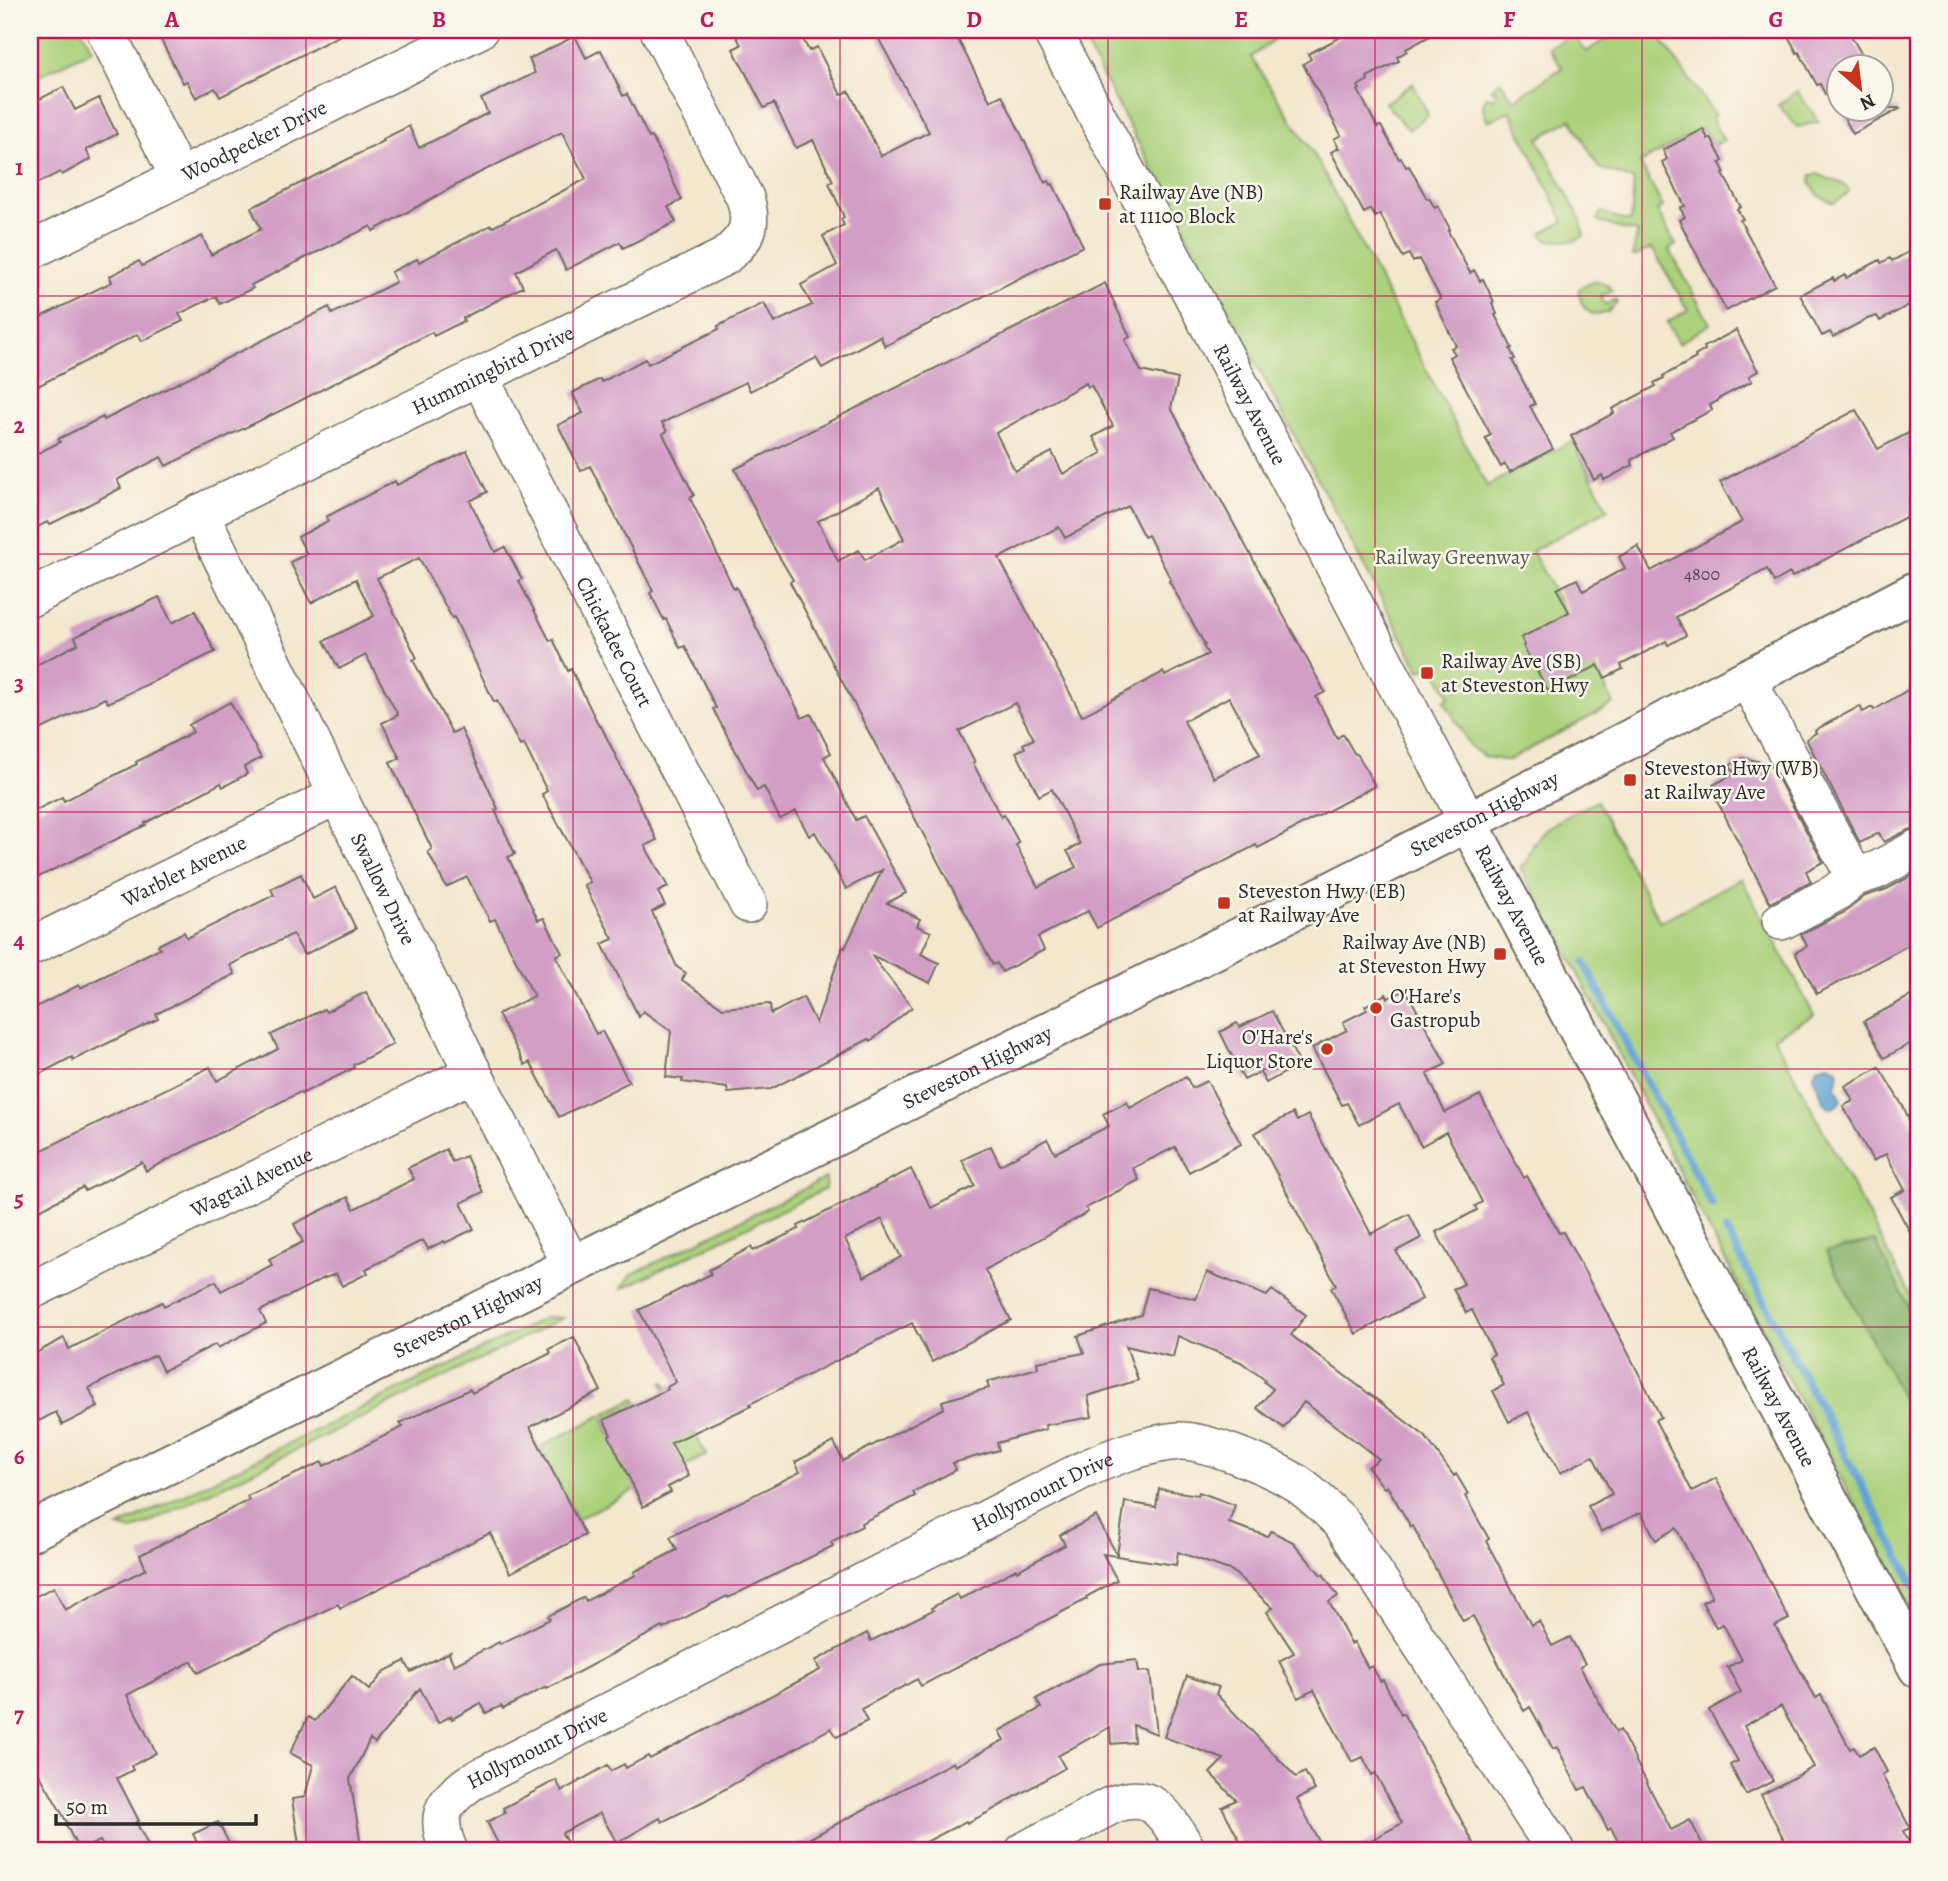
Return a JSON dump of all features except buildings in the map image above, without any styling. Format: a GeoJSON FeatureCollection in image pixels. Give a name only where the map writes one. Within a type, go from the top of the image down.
{"type":"FeatureCollection","features":[{"type":"Feature","properties":{"kind":"main road","name":"Steveston Highway"},"geometry":{"type":"LineString","coordinates":[[30,1532],[1171,971],[1468,822],[1918,590]]}},
{"type":"Feature","properties":{"kind":"main road","name":"Railway Avenue"},"geometry":{"type":"LineString","coordinates":[[1468,822],[1918,1668]]}},
{"type":"Feature","properties":{"kind":"street"},"geometry":{"type":"LineString","coordinates":[[105,30],[179,177]]}},
{"type":"Feature","properties":{"kind":"street","name":"Woodpecker Drive"},"geometry":{"type":"LineString","coordinates":[[30,251],[479,30]]}},
{"type":"Feature","properties":{"kind":"street","name":"Hummingbird Drive"},"geometry":{"type":"LineString","coordinates":[[30,598],[724,257],[738,246],[750,222],[745,198],[659,30]]}},
{"type":"Feature","properties":{"kind":"street","name":"Railway Avenue"},"geometry":{"type":"LineString","coordinates":[[1051,30],[1468,822]]}},
{"type":"Feature","properties":{"kind":"street","name":"Chickadee Court"},"geometry":{"type":"LineString","coordinates":[[480,378],[748,904]]}},
{"type":"Feature","properties":{"kind":"street","name":"Swallow Drive"},"geometry":{"type":"LineString","coordinates":[[200,513],[473,1073],[571,1264]]}},
{"type":"Feature","properties":{"kind":"street"},"geometry":{"type":"LineString","coordinates":[[1747,679],[1855,877]]}},
{"type":"Feature","properties":{"kind":"street","name":"Warbler Avenue"},"geometry":{"type":"LineString","coordinates":[[30,947],[338,794]]}},
{"type":"Feature","properties":{"kind":"street"},"geometry":{"type":"LineString","coordinates":[[1781,921],[1826,898],[1855,877],[1877,870],[1918,848]]}},
{"type":"Feature","properties":{"kind":"street","name":"Wagtail Avenue"},"geometry":{"type":"LineString","coordinates":[[30,1291],[473,1073]]}},
{"type":"Feature","properties":{"kind":"street","name":"Hollymount Drive"},"geometry":{"type":"LineString","coordinates":[[449,1851],[436,1812],[471,1782],[1081,1471],[1130,1451],[1182,1441],[1218,1449],[1294,1482],[1316,1497],[1341,1522],[1556,1851]]}},
{"type":"Feature","properties":{"kind":"street"},"geometry":{"type":"LineString","coordinates":[[1024,1851],[1112,1805],[1127,1799],[1141,1799],[1154,1805],[1166,1818],[1188,1851]]}},
{"type":"Feature","properties":{"kind":"green space"},"geometry":{"type":"Polygon","coordinates":[[[30,30],[82,30],[92,50],[30,80],[30,30]]]}},
{"type":"Feature","properties":{"kind":"green space","name":"Railway Greenway"},"geometry":{"type":"Polygon","coordinates":[[[1078,30],[1288,30],[1251,57],[1314,154],[1487,486],[1572,441],[1608,509],[1532,551],[1614,704],[1509,760],[1485,757],[1471,747],[1444,700],[1450,697],[1433,665],[1420,671],[1078,30]]]}},
{"type":"Feature","properties":{"kind":"green space"},"geometry":{"type":"Polygon","coordinates":[[[1619,30],[1654,30],[1715,115],[1711,118],[1724,141],[1715,145],[1702,129],[1640,163],[1663,207],[1657,210],[1676,245],[1669,249],[1710,324],[1679,343],[1667,322],[1688,310],[1652,248],[1632,256],[1638,232],[1597,220],[1601,212],[1631,221],[1634,180],[1599,168],[1571,119],[1538,139],[1581,220],[1584,236],[1574,241],[1546,240],[1542,233],[1564,221],[1510,111],[1488,121],[1484,111],[1485,99],[1494,99],[1497,91],[1491,89],[1500,81],[1514,100],[1562,68],[1549,48],[1572,33],[1586,52],[1619,30]]]}},
{"type":"Feature","properties":{"kind":"green space"},"geometry":{"type":"Polygon","coordinates":[[[1413,83],[1428,115],[1409,130],[1385,103],[1413,83]]]}},
{"type":"Feature","properties":{"kind":"green space"},"geometry":{"type":"Polygon","coordinates":[[[1797,91],[1819,122],[1797,127],[1778,105],[1797,91]]]}},
{"type":"Feature","properties":{"kind":"green space"},"geometry":{"type":"Polygon","coordinates":[[[1817,174],[1843,184],[1849,190],[1847,194],[1834,203],[1819,196],[1810,183],[1811,175],[1817,174]]]}},
{"type":"Feature","properties":{"kind":"green space"},"geometry":{"type":"Polygon","coordinates":[[[1592,282],[1604,283],[1612,291],[1601,297],[1605,305],[1616,299],[1617,303],[1608,312],[1593,314],[1582,302],[1579,289],[1592,282]]]}},
{"type":"Feature","properties":{"kind":"green space"},"geometry":{"type":"Polygon","coordinates":[[[1597,801],[1660,922],[1741,878],[1814,1015],[1774,1037],[1918,1310],[1918,1623],[1521,869],[1544,831],[1562,818],[1597,801]]]}},
{"type":"Feature","properties":{"kind":"green space"},"geometry":{"type":"Polygon","coordinates":[[[826,1178],[825,1189],[621,1289],[632,1274],[826,1178]]]}},
{"type":"Feature","properties":{"kind":"green space"},"geometry":{"type":"Polygon","coordinates":[[[1875,1241],[1918,1325],[1918,1418],[1913,1418],[1826,1252],[1875,1241]]]}},
{"type":"Feature","properties":{"kind":"green space"},"geometry":{"type":"Polygon","coordinates":[[[547,1317],[563,1318],[132,1531],[118,1527],[547,1317]]]}},
{"type":"Feature","properties":{"kind":"green space"},"geometry":{"type":"Polygon","coordinates":[[[665,1382],[691,1435],[695,1433],[707,1455],[577,1519],[540,1447],[635,1398],[646,1419],[642,1420],[634,1405],[604,1420],[621,1460],[675,1409],[662,1383],[665,1382]]]}},
{"type":"Feature","properties":{"kind":"water"},"geometry":{"type":"Polygon","coordinates":[[[1828,1064],[1836,1067],[1839,1072],[1836,1087],[1842,1100],[1830,1108],[1813,1076],[1817,1067],[1828,1064]]]}},
{"type":"Feature","properties":{"kind":"waterway"},"geometry":{"type":"LineString","coordinates":[[1584,963],[1712,1205]]}},
{"type":"Feature","properties":{"kind":"waterway"},"geometry":{"type":"LineString","coordinates":[[1726,1230],[1918,1592]]}},
{"type":"Feature","properties":{"kind":"place","name":"Railway Ave (NB) at 11100 Block"},"geometry":{"type":"Point","coordinates":[1105,204]}},
{"type":"Feature","properties":{"kind":"place","name":"Railway Ave (SB) at Steveston Hwy"},"geometry":{"type":"Point","coordinates":[1427,673]}},
{"type":"Feature","properties":{"kind":"place","name":"Steveston Hwy (WB) at Railway Ave"},"geometry":{"type":"Point","coordinates":[1630,780]}},
{"type":"Feature","properties":{"kind":"place","name":"Steveston Hwy (EB) at Railway Ave"},"geometry":{"type":"Point","coordinates":[1224,903]}},
{"type":"Feature","properties":{"kind":"place","name":"Railway Ave (NB) at Steveston Hwy"},"geometry":{"type":"Point","coordinates":[1500,954]}},
{"type":"Feature","properties":{"kind":"place","name":"O'Hare's Gastropub"},"geometry":{"type":"Point","coordinates":[1376,1008]}},
{"type":"Feature","properties":{"kind":"place","name":"O'Hare's Liquor Store"},"geometry":{"type":"Point","coordinates":[1327,1049]}}]}
